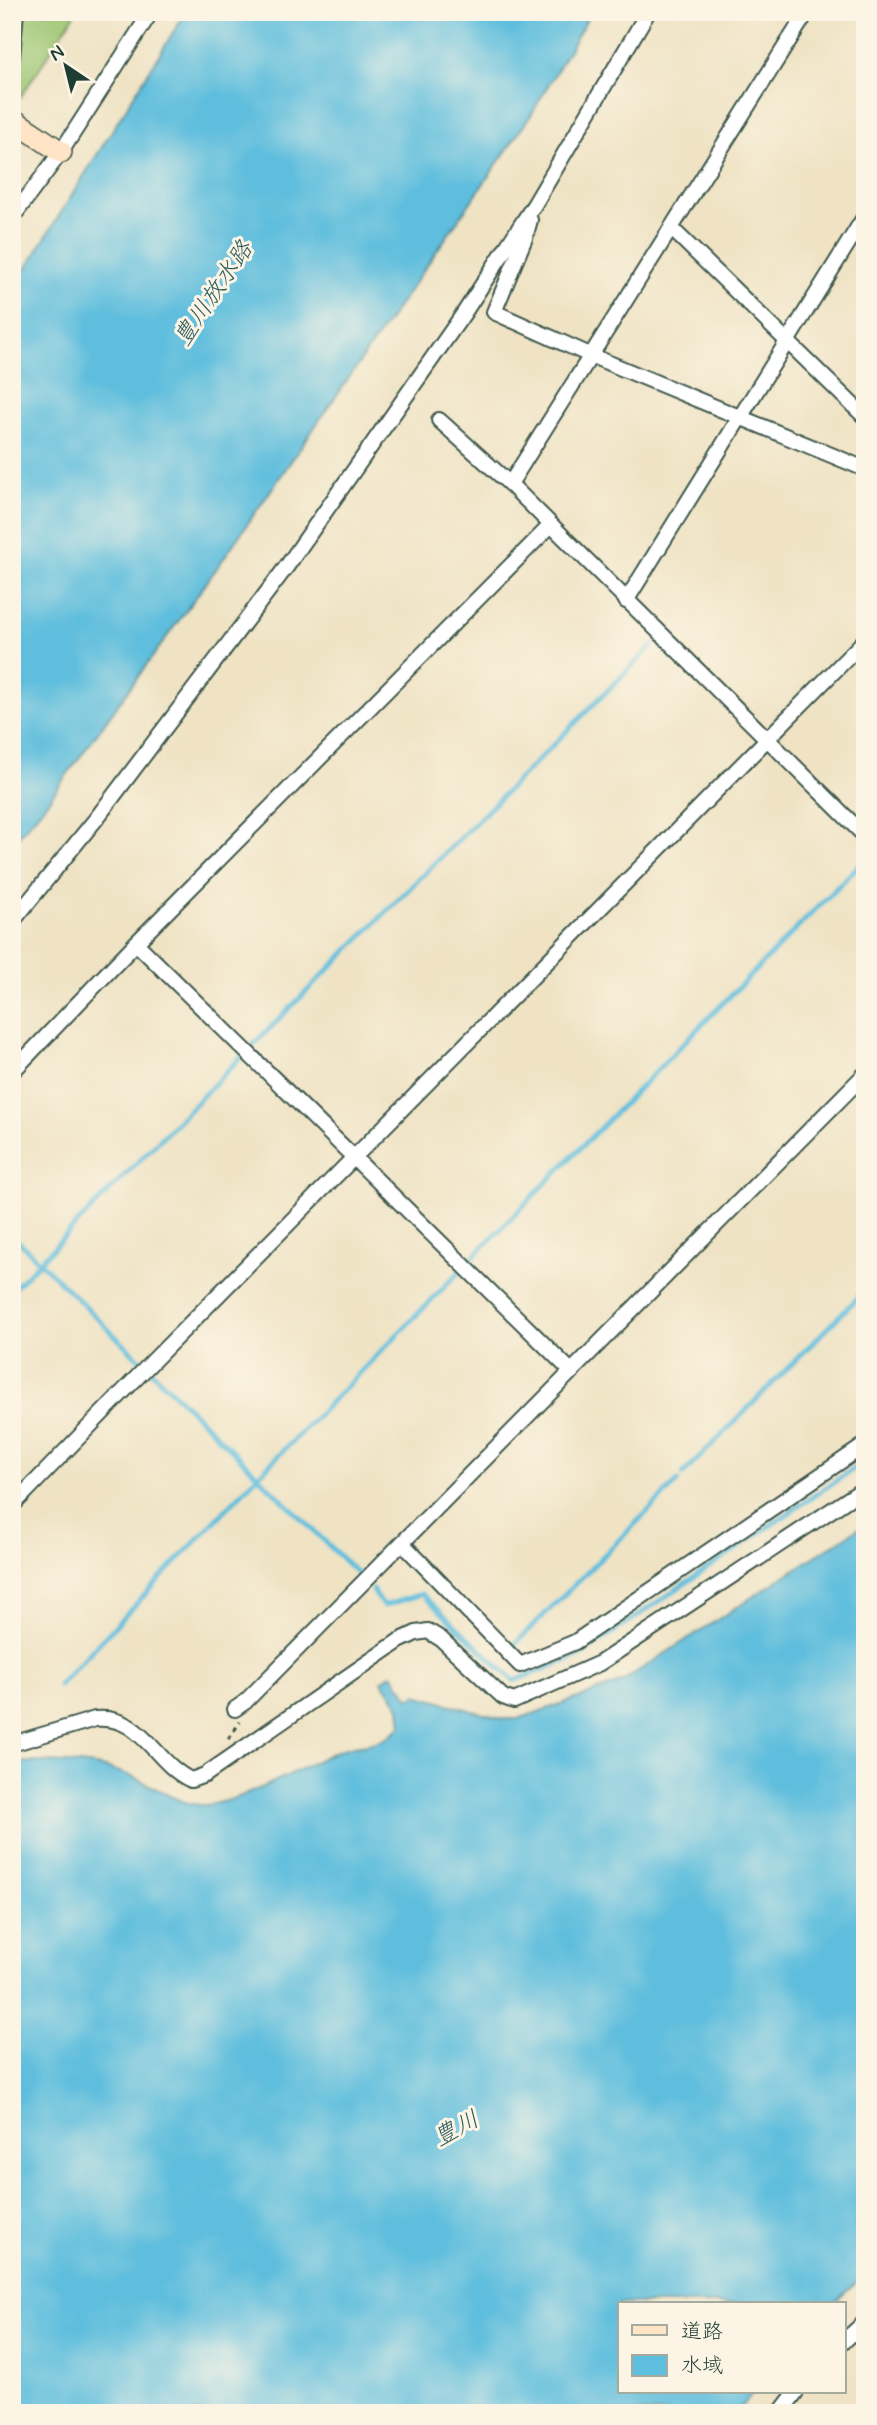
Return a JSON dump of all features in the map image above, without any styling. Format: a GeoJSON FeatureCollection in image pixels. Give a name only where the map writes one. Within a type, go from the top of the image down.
{"type":"FeatureCollection","features":[{"type":"Feature","properties":{"kind":"street"},"geometry":{"type":"LineString","coordinates":[[12,57],[16,12]]}},
{"type":"Feature","properties":{"kind":"street"},"geometry":{"type":"LineString","coordinates":[[12,218],[61,152],[151,12]]}},
{"type":"Feature","properties":{"kind":"street"},"geometry":{"type":"LineString","coordinates":[[12,922],[96,819],[287,566],[464,313],[534,205],[648,12]]}},
{"type":"Feature","properties":{"kind":"street"},"geometry":{"type":"LineString","coordinates":[[510,484],[807,12]]}},
{"type":"Feature","properties":{"kind":"street"},"geometry":{"type":"LineString","coordinates":[[12,119],[61,152]]}},
{"type":"Feature","properties":{"kind":"street"},"geometry":{"type":"LineString","coordinates":[[534,205],[525,238],[494,312],[592,356],[865,469]]}},
{"type":"Feature","properties":{"kind":"street"},"geometry":{"type":"LineString","coordinates":[[626,601],[865,216]]}},
{"type":"Feature","properties":{"kind":"street"},"geometry":{"type":"LineString","coordinates":[[672,229],[865,417]]}},
{"type":"Feature","properties":{"kind":"street"},"geometry":{"type":"LineString","coordinates":[[439,420],[510,484],[865,836]]}},
{"type":"Feature","properties":{"kind":"street"},"geometry":{"type":"LineString","coordinates":[[12,1072],[136,943],[550,526]]}},
{"type":"Feature","properties":{"kind":"street"},"geometry":{"type":"LineString","coordinates":[[12,1506],[865,640]]}},
{"type":"Feature","properties":{"kind":"street"},"geometry":{"type":"LineString","coordinates":[[136,943],[572,1372]]}},
{"type":"Feature","properties":{"kind":"street"},"geometry":{"type":"LineString","coordinates":[[235,1709],[403,1544],[865,1074]]}},
{"type":"Feature","properties":{"kind":"street"},"geometry":{"type":"LineString","coordinates":[[403,1544],[520,1665],[575,1642],[865,1445]]}},
{"type":"Feature","properties":{"kind":"street"},"geometry":{"type":"LineString","coordinates":[[12,1744],[107,1718],[120,1721],[134,1729],[178,1774],[191,1780],[205,1775],[399,1642],[416,1633],[428,1631],[441,1639],[503,1697],[514,1701],[600,1663],[865,1488]]}},
{"type":"Feature","properties":{"kind":"street"},"geometry":{"type":"LineString","coordinates":[[846,2339],[865,2322]]}},
{"type":"Feature","properties":{"kind":"street"},"geometry":{"type":"LineString","coordinates":[[780,2413],[794,2394]]}},
{"type":"Feature","properties":{"kind":"green space"},"geometry":{"type":"Polygon","coordinates":[[[23,12],[76,12],[20,98],[23,12]]]}},
{"type":"Feature","properties":{"kind":"water","name":"豊川放水路"},"geometry":{"type":"Polygon","coordinates":[[[186,12],[591,12],[531,115],[219,565],[48,801],[12,844],[12,284],[27,267],[186,12]]]}},
{"type":"Feature","properties":{"kind":"water","name":"豊川"},"geometry":{"type":"Polygon","coordinates":[[[865,1524],[865,2274],[835,2302],[618,2302],[618,2394],[751,2394],[737,2413],[12,2413],[12,1762],[104,1768],[133,1777],[192,1804],[215,1804],[249,1793],[344,1748],[376,1742],[393,1733],[402,1725],[400,1707],[382,1681],[392,1674],[410,1699],[416,1695],[502,1719],[518,1719],[618,1684],[865,1524]]]}},
{"type":"Feature","properties":{"kind":"waterway"},"geometry":{"type":"LineString","coordinates":[[251,1047],[653,645]]}},
{"type":"Feature","properties":{"kind":"waterway"},"geometry":{"type":"LineString","coordinates":[[469,1261],[865,859]]}},
{"type":"Feature","properties":{"kind":"waterway"},"geometry":{"type":"LineString","coordinates":[[12,1290],[243,1055]]}},
{"type":"Feature","properties":{"kind":"waterway"},"geometry":{"type":"LineString","coordinates":[[12,1235],[141,1361]]}},
{"type":"Feature","properties":{"kind":"waterway"},"geometry":{"type":"LineString","coordinates":[[59,1685],[258,1476],[460,1271]]}},
{"type":"Feature","properties":{"kind":"waterway"},"geometry":{"type":"LineString","coordinates":[[683,1474],[865,1290]]}},
{"type":"Feature","properties":{"kind":"waterway"},"geometry":{"type":"LineString","coordinates":[[152,1372],[359,1575]]}},
{"type":"Feature","properties":{"kind":"waterway"},"geometry":{"type":"LineString","coordinates":[[372,1589],[383,1606],[422,1594],[514,1681],[580,1655],[865,1461]]}},
{"type":"Feature","properties":{"kind":"waterway"},"geometry":{"type":"LineString","coordinates":[[511,1648],[678,1481]]}}]}
